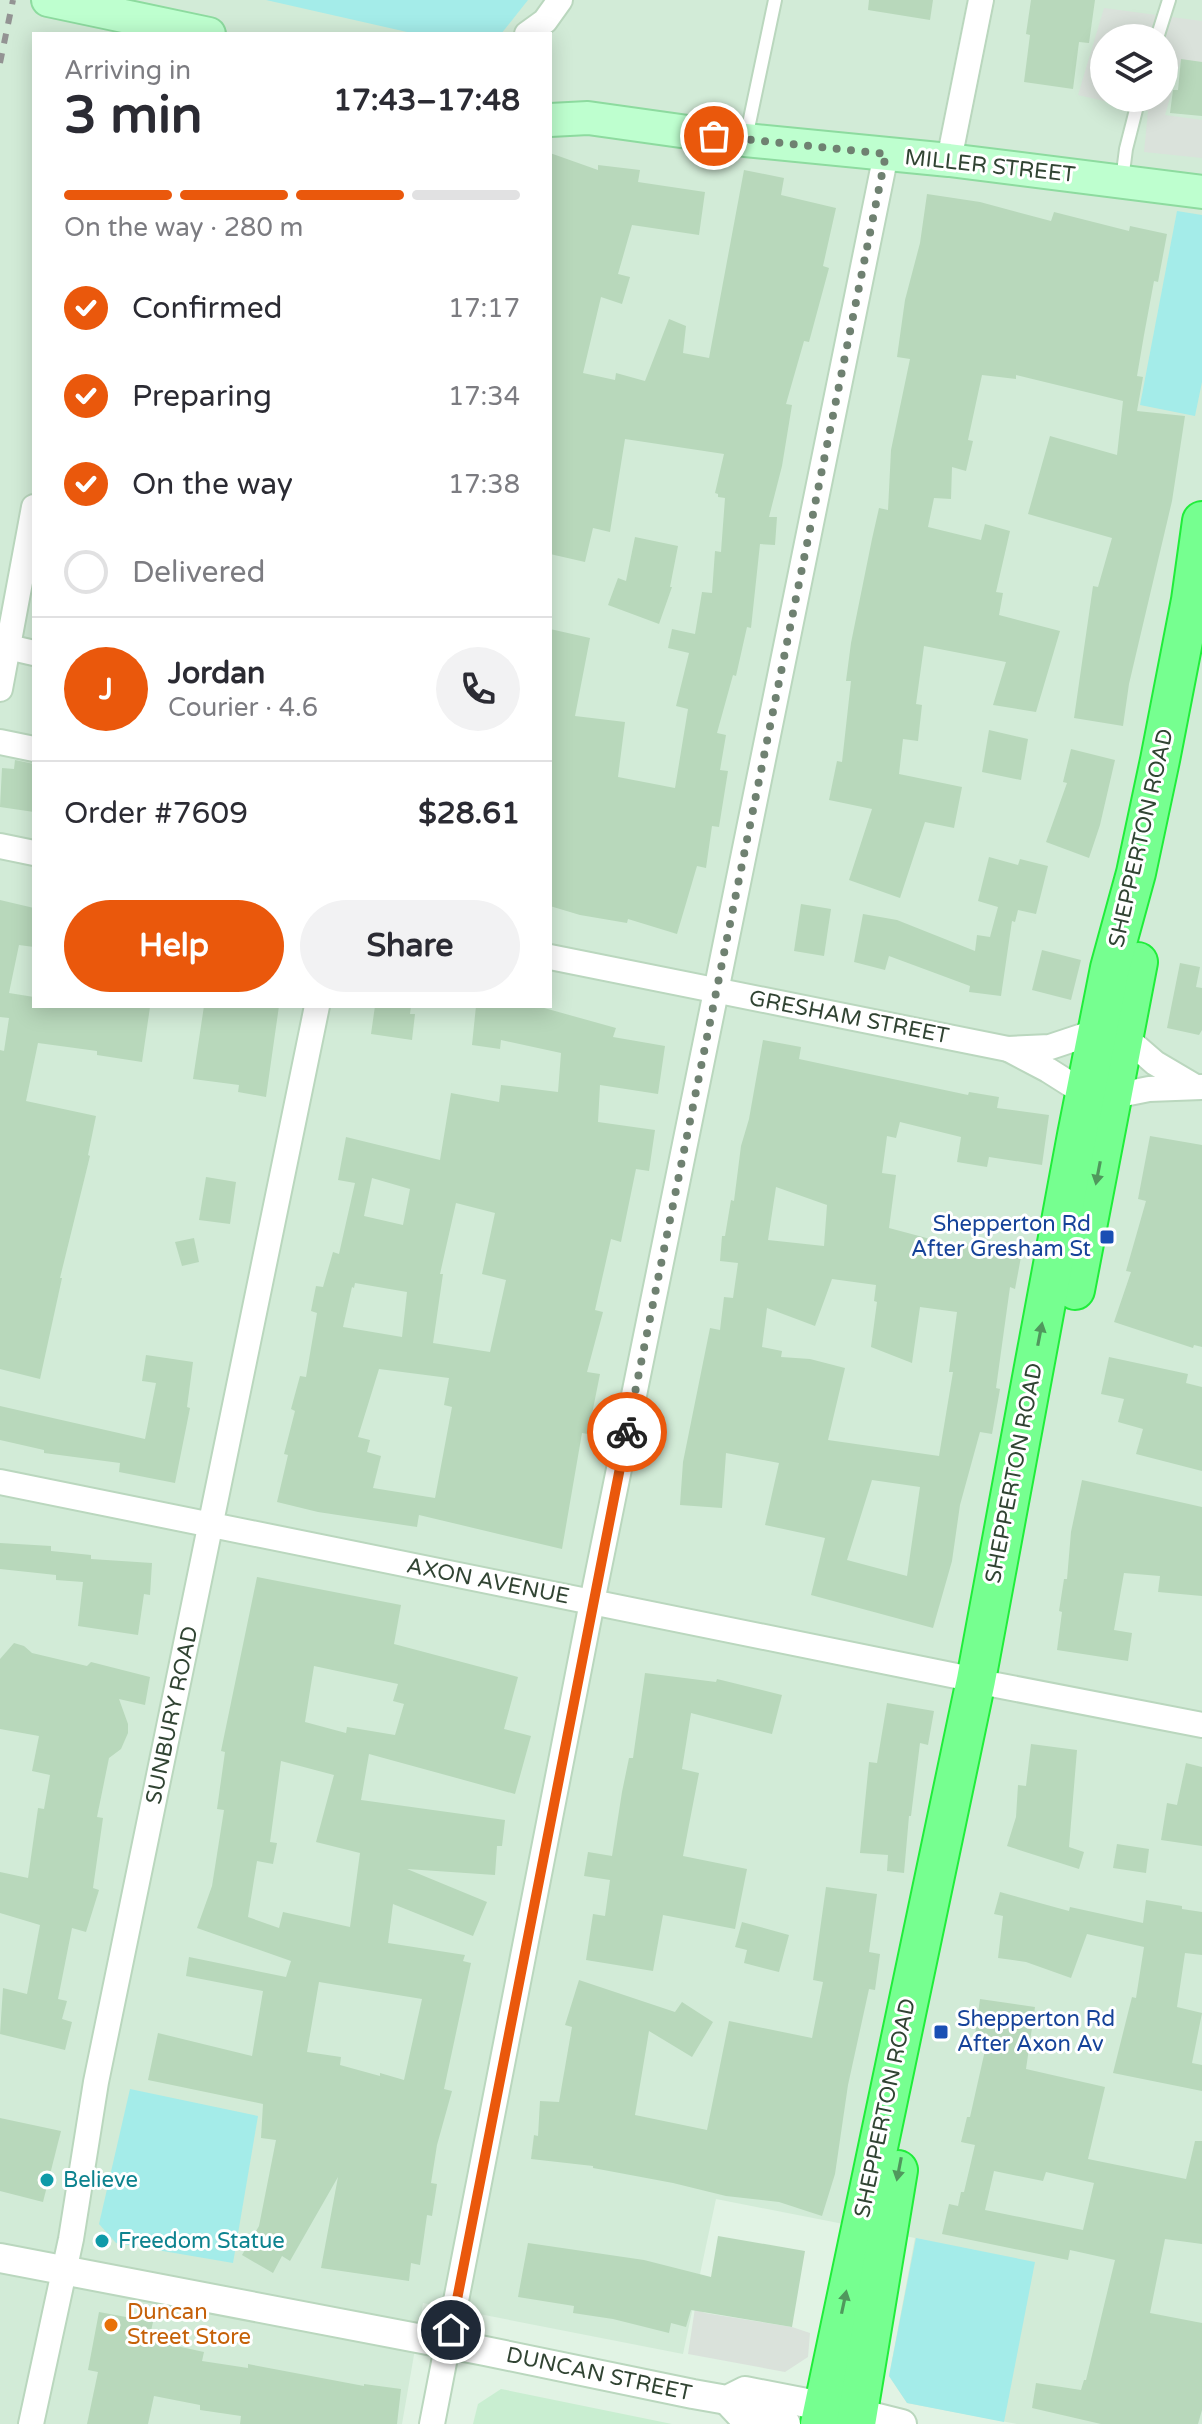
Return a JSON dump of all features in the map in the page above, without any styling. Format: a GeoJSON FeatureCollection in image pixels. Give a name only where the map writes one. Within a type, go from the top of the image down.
{"type":"FeatureCollection","features":[{"type":"Feature","properties":{"kind":"highway","name":"SHEPPERTON ROAD"},"geometry":{"type":"LineString","coordinates":[[839,2417],[889,2216],[986,1683],[1100,1095],[1191,600],[1202,521]]}},
{"type":"Feature","properties":{"kind":"highway","name":"SHEPPERTON ROAD"},"geometry":{"type":"LineString","coordinates":[[1111,1034],[1202,653]]}},
{"type":"Feature","properties":{"kind":"main road"},"geometry":{"type":"LineString","coordinates":[[48,0],[200,32]]}},
{"type":"Feature","properties":{"kind":"main road","name":"MILLER STREET"},"geometry":{"type":"LineString","coordinates":[[552,102],[588,118]]}},
{"type":"Feature","properties":{"kind":"main road","name":"MILLER STREET"},"geometry":{"type":"LineString","coordinates":[[552,120],[588,118],[745,140],[949,160],[1202,192]]}},
{"type":"Feature","properties":{"kind":"street"},"geometry":{"type":"LineString","coordinates":[[538,30],[560,0]]}},
{"type":"Feature","properties":{"kind":"street"},"geometry":{"type":"LineString","coordinates":[[949,160],[981,0]]}},
{"type":"Feature","properties":{"kind":"street"},"geometry":{"type":"LineString","coordinates":[[432,2424],[592,1602],[886,154]]}},
{"type":"Feature","properties":{"kind":"street"},"geometry":{"type":"LineString","coordinates":[[0,689],[32,518]]}},
{"type":"Feature","properties":{"kind":"street"},"geometry":{"type":"LineString","coordinates":[[8,647],[32,653]]}},
{"type":"Feature","properties":{"kind":"street"},"geometry":{"type":"LineString","coordinates":[[0,742],[32,749]]}},
{"type":"Feature","properties":{"kind":"street"},"geometry":{"type":"LineString","coordinates":[[0,846],[32,853]]}},
{"type":"Feature","properties":{"kind":"street","name":"GRESHAM STREET"},"geometry":{"type":"LineString","coordinates":[[552,957],[1008,1049],[1050,1047],[1111,1034]]}},
{"type":"Feature","properties":{"kind":"street","name":"SUNBURY ROAD"},"geometry":{"type":"LineString","coordinates":[[31,2424],[65,2272],[96,2082],[317,1008]]}},
{"type":"Feature","properties":{"kind":"street"},"geometry":{"type":"LineString","coordinates":[[1111,1034],[1198,1086]]}},
{"type":"Feature","properties":{"kind":"street","name":"GRESHAM STREET"},"geometry":{"type":"LineString","coordinates":[[1008,1049],[1100,1095]]}},
{"type":"Feature","properties":{"kind":"street"},"geometry":{"type":"LineString","coordinates":[[1100,1095],[1198,1086]]}},
{"type":"Feature","properties":{"kind":"street","name":"AXON AVENUE"},"geometry":{"type":"LineString","coordinates":[[0,1482],[1202,1725]]}},
{"type":"Feature","properties":{"kind":"street","name":"DUNCAN STREET"},"geometry":{"type":"LineString","coordinates":[[0,2258],[727,2400],[741,2415],[786,2424]]}},
{"type":"Feature","properties":{"kind":"street","name":"DUNCAN STREET"},"geometry":{"type":"LineString","coordinates":[[727,2400],[745,2391],[839,2417],[902,2424]]}},
{"type":"Feature","properties":{"kind":"lane"},"geometry":{"type":"LineString","coordinates":[[745,140],[775,0]]}},
{"type":"Feature","properties":{"kind":"lane"},"geometry":{"type":"LineString","coordinates":[[1161,24],[1169,0]]}},
{"type":"Feature","properties":{"kind":"lane"},"geometry":{"type":"LineString","coordinates":[[1122,180],[1135,112]]}},
{"type":"Feature","properties":{"kind":"shaded area"},"geometry":{"type":"Polygon","coordinates":[[[0,0],[1202,0],[1202,2424],[1017,2424],[907,2403],[889,2376],[915,2238],[716,2199],[683,2354],[423,2303],[402,2424],[0,2424],[0,0]]]}},
{"type":"Feature","properties":{"kind":"shaded area"},"geometry":{"type":"Polygon","coordinates":[[[266,0],[528,0],[503,32],[407,32],[266,0]]]}},
{"type":"Feature","properties":{"kind":"shaded area"},"geometry":{"type":"Polygon","coordinates":[[[1104,8],[1202,21],[1202,62],[1181,60],[1178,70],[1178,24],[1099,24],[1104,8]]]}},
{"type":"Feature","properties":{"kind":"shaded area"},"geometry":{"type":"Polygon","coordinates":[[[1090,55],[1090,98],[1078,95],[1090,55]]]}},
{"type":"Feature","properties":{"kind":"shaded area"},"geometry":{"type":"Polygon","coordinates":[[[1148,112],[1166,112],[1165,115],[1202,120],[1202,158],[1144,152],[1148,112]]]}},
{"type":"Feature","properties":{"kind":"shaded area"},"geometry":{"type":"Polygon","coordinates":[[[1177,211],[1202,215],[1202,382],[1195,416],[1140,405],[1177,211]]]}},
{"type":"Feature","properties":{"kind":"shaded area"},"geometry":{"type":"Polygon","coordinates":[[[130,2089],[258,2116],[233,2263],[116,2243],[99,2224],[130,2089]]]}},
{"type":"Feature","properties":{"kind":"shaded area"},"geometry":{"type":"Polygon","coordinates":[[[916,2238],[1035,2262],[1004,2422],[907,2403],[889,2376],[916,2238]]]}},
{"type":"Feature","properties":{"kind":"shaded area"},"geometry":{"type":"Polygon","coordinates":[[[695,2308],[705,2313],[792,2327],[810,2333],[808,2357],[785,2372],[688,2354],[695,2308]]]}},
{"type":"Feature","properties":{"kind":"shaded area"},"geometry":{"type":"Polygon","coordinates":[[[501,2389],[672,2424],[473,2424],[478,2404],[501,2389]]]}},
{"type":"Feature","properties":{"kind":"building"},"geometry":{"type":"Polygon","coordinates":[[[869,0],[933,0],[930,20],[868,10],[869,0]]]}},
{"type":"Feature","properties":{"kind":"building"},"geometry":{"type":"Polygon","coordinates":[[[1031,0],[1095,0],[1089,43],[1079,42],[1073,89],[1024,82],[1030,35],[1026,34],[1031,0]]]}},
{"type":"Feature","properties":{"kind":"building"},"geometry":{"type":"Polygon","coordinates":[[[1181,59],[1202,62],[1202,116],[1170,113],[1178,112],[1181,59]]]}},
{"type":"Feature","properties":{"kind":"building"},"geometry":{"type":"Polygon","coordinates":[[[552,154],[598,170],[598,165],[640,170],[638,182],[705,192],[699,235],[632,225],[618,274],[630,277],[622,304],[601,297],[583,373],[615,380],[616,373],[645,381],[669,319],[686,326],[683,353],[709,358],[744,170],[784,178],[781,195],[836,208],[823,266],[829,268],[809,342],[804,341],[786,404],[792,405],[782,466],[769,517],[777,517],[775,545],[760,544],[751,628],[747,627],[736,676],[733,675],[717,733],[726,735],[720,770],[728,771],[719,827],[712,826],[706,868],[697,866],[677,934],[628,919],[627,923],[552,907],[552,629],[590,638],[575,716],[625,722],[618,777],[675,788],[688,709],[676,706],[689,653],[668,648],[672,629],[695,634],[702,592],[712,593],[715,551],[721,552],[725,498],[715,493],[724,454],[625,439],[610,532],[593,528],[585,562],[552,554],[552,154]]]}},
{"type":"Feature","properties":{"kind":"building"},"geometry":{"type":"Polygon","coordinates":[[[927,194],[980,202],[1051,221],[1054,212],[1129,231],[1130,226],[1167,234],[1158,282],[1154,281],[1137,376],[1143,377],[1137,411],[1185,416],[1172,501],[1129,684],[1123,726],[1074,718],[1093,586],[1098,587],[1112,538],[1028,514],[1050,436],[1117,455],[1123,401],[1016,375],[1016,379],[982,375],[968,440],[973,441],[966,471],[952,467],[951,499],[934,498],[928,527],[981,540],[985,524],[1010,531],[996,592],[1003,593],[999,615],[1060,631],[1036,712],[993,705],[1006,662],[924,646],[916,704],[922,705],[918,741],[903,739],[899,774],[962,787],[954,828],[925,822],[900,898],[849,880],[872,809],[829,800],[837,761],[842,762],[851,681],[846,681],[851,643],[872,539],[879,508],[888,510],[891,450],[910,359],[897,357],[905,300],[920,243],[927,194]]]}},
{"type":"Feature","properties":{"kind":"building"},"geometry":{"type":"Polygon","coordinates":[[[635,537],[678,546],[672,587],[659,624],[608,605],[618,578],[626,581],[635,537]]]}},
{"type":"Feature","properties":{"kind":"building"},"geometry":{"type":"Polygon","coordinates":[[[989,730],[1028,739],[1021,780],[982,772],[989,730]]]}},
{"type":"Feature","properties":{"kind":"building"},"geometry":{"type":"Polygon","coordinates":[[[1071,749],[1115,760],[1089,858],[1046,842],[1067,783],[1063,782],[1071,749]]]}},
{"type":"Feature","properties":{"kind":"building"},"geometry":{"type":"Polygon","coordinates":[[[15,760],[32,764],[32,812],[0,807],[2,768],[14,769],[15,760]]]}},
{"type":"Feature","properties":{"kind":"building"},"geometry":{"type":"Polygon","coordinates":[[[989,857],[1018,865],[1020,859],[1048,866],[1036,914],[1018,910],[1015,922],[1012,921],[1001,996],[969,992],[970,986],[889,956],[885,970],[854,962],[863,914],[897,920],[975,951],[977,935],[990,937],[998,907],[978,901],[989,857]]]}},
{"type":"Feature","properties":{"kind":"building"},"geometry":{"type":"Polygon","coordinates":[[[0,900],[32,908],[32,947],[19,945],[9,993],[32,997],[32,1008],[150,1008],[142,1062],[97,1055],[97,1051],[38,1043],[26,1101],[96,1116],[90,1156],[60,1278],[40,1379],[0,1369],[0,1050],[4,1051],[9,1018],[0,1017],[0,900]]]}},
{"type":"Feature","properties":{"kind":"building"},"geometry":{"type":"Polygon","coordinates":[[[801,904],[831,909],[824,956],[794,951],[801,904]]]}},
{"type":"Feature","properties":{"kind":"building"},"geometry":{"type":"Polygon","coordinates":[[[1042,950],[1081,960],[1071,1000],[1032,990],[1042,950]]]}},
{"type":"Feature","properties":{"kind":"building"},"geometry":{"type":"Polygon","coordinates":[[[1180,963],[1200,967],[1196,987],[1202,988],[1202,1030],[1199,1035],[1167,1028],[1180,963]]]}},
{"type":"Feature","properties":{"kind":"building"},"geometry":{"type":"Polygon","coordinates":[[[204,1008],[279,1008],[266,1097],[238,1092],[239,1085],[193,1079],[204,1008]]]}},
{"type":"Feature","properties":{"kind":"building"},"geometry":{"type":"Polygon","coordinates":[[[375,1008],[411,1008],[410,1014],[415,1014],[412,1040],[371,1034],[375,1008]]]}},
{"type":"Feature","properties":{"kind":"building"},"geometry":{"type":"Polygon","coordinates":[[[476,1008],[544,1008],[616,1028],[613,1037],[665,1046],[658,1094],[600,1085],[598,1122],[655,1130],[649,1171],[636,1169],[621,1242],[611,1239],[595,1310],[603,1312],[587,1372],[600,1374],[588,1434],[582,1433],[562,1549],[419,1515],[417,1527],[318,1512],[277,1502],[288,1455],[284,1454],[295,1411],[291,1409],[300,1376],[306,1377],[317,1313],[311,1311],[316,1286],[323,1287],[333,1252],[339,1254],[355,1183],[338,1180],[346,1137],[440,1160],[451,1093],[499,1102],[501,1085],[558,1092],[561,1053],[501,1040],[500,1049],[472,1045],[476,1008]],[[372,1178],[364,1216],[403,1225],[410,1189],[372,1178]],[[456,1203],[440,1274],[443,1274],[433,1343],[490,1352],[506,1280],[482,1274],[495,1213],[456,1203]],[[355,1283],[343,1327],[402,1337],[407,1292],[355,1283]],[[379,1369],[358,1437],[370,1440],[367,1452],[381,1456],[373,1488],[435,1498],[452,1407],[444,1405],[449,1378],[379,1369]]]}},
{"type":"Feature","properties":{"kind":"building"},"geometry":{"type":"Polygon","coordinates":[[[763,1040],[801,1047],[799,1059],[968,1095],[969,1092],[999,1097],[997,1108],[1049,1115],[1042,1165],[989,1157],[987,1167],[957,1162],[961,1137],[900,1122],[896,1138],[887,1136],[882,1173],[896,1175],[889,1228],[964,1248],[965,1245],[1021,1257],[1015,1289],[1010,1287],[996,1388],[1000,1389],[992,1434],[980,1432],[960,1505],[952,1561],[933,1628],[811,1595],[825,1538],[765,1525],[779,1463],[726,1453],[722,1508],[680,1505],[683,1462],[710,1328],[720,1330],[724,1297],[733,1298],[738,1263],[720,1261],[722,1236],[725,1236],[731,1200],[734,1201],[741,1146],[763,1040]],[[776,1187],[768,1240],[824,1246],[827,1205],[776,1187]],[[832,1279],[815,1326],[767,1308],[762,1347],[782,1351],[781,1357],[810,1359],[845,1368],[828,1440],[939,1456],[953,1372],[949,1372],[957,1312],[920,1307],[912,1363],[871,1347],[876,1285],[832,1279]],[[872,1480],[847,1560],[907,1576],[920,1487],[872,1480]]]}},
{"type":"Feature","properties":{"kind":"building"},"geometry":{"type":"Polygon","coordinates":[[[1150,1136],[1202,1145],[1202,1347],[1194,1345],[1193,1348],[1114,1322],[1131,1272],[1126,1271],[1146,1201],[1138,1199],[1150,1136]]]}},
{"type":"Feature","properties":{"kind":"building"},"geometry":{"type":"Polygon","coordinates":[[[206,1177],[236,1182],[230,1224],[199,1220],[206,1177]]]}},
{"type":"Feature","properties":{"kind":"building"},"geometry":{"type":"Polygon","coordinates":[[[194,1238],[199,1262],[182,1266],[175,1242],[194,1238]]]}},
{"type":"Feature","properties":{"kind":"building"},"geometry":{"type":"Polygon","coordinates":[[[146,1355],[193,1362],[187,1407],[190,1408],[175,1483],[119,1472],[120,1463],[44,1453],[44,1450],[0,1440],[0,1406],[145,1439],[156,1383],[142,1381],[146,1355]]]}},
{"type":"Feature","properties":{"kind":"building"},"geometry":{"type":"Polygon","coordinates":[[[1109,1357],[1188,1374],[1186,1383],[1202,1387],[1202,1471],[1136,1454],[1143,1429],[1118,1422],[1124,1399],[1101,1394],[1109,1357]]]}},
{"type":"Feature","properties":{"kind":"building"},"geometry":{"type":"Polygon","coordinates":[[[1082,1480],[1202,1507],[1202,1596],[1158,1592],[1160,1576],[1124,1573],[1114,1630],[1132,1633],[1128,1661],[1057,1650],[1062,1612],[1059,1611],[1082,1480]]]}},
{"type":"Feature","properties":{"kind":"building"},"geometry":{"type":"Polygon","coordinates":[[[0,1543],[51,1546],[51,1551],[91,1555],[91,1559],[152,1563],[150,1595],[144,1594],[138,1635],[78,1626],[83,1582],[56,1580],[56,1575],[0,1569],[0,1543]]]}},
{"type":"Feature","properties":{"kind":"building"},"geometry":{"type":"Polygon","coordinates":[[[257,1577],[401,1605],[394,1644],[518,1677],[504,1729],[531,1736],[515,1794],[369,1754],[361,1800],[505,1820],[502,1846],[497,1846],[495,1875],[407,1869],[487,1902],[473,1936],[393,1904],[388,1943],[465,1955],[463,1961],[471,1963],[444,2089],[452,2091],[437,2145],[431,2183],[437,2184],[432,2216],[427,2215],[420,2265],[411,2263],[409,2281],[321,2268],[338,2177],[290,2261],[282,2256],[273,2273],[242,2255],[259,2226],[276,2140],[261,2138],[263,2104],[148,2080],[158,2033],[252,2056],[263,1991],[186,1976],[189,1957],[286,1977],[291,1961],[197,1928],[212,1886],[224,1810],[217,1809],[225,1752],[221,1751],[257,1577]],[[314,1666],[305,1722],[346,1733],[347,1727],[395,1735],[404,1704],[393,1701],[398,1684],[314,1666]],[[281,1761],[270,1842],[277,1843],[273,1864],[257,1861],[248,1917],[279,1928],[283,1912],[350,1927],[360,1853],[316,1842],[334,1775],[281,1761]],[[319,1982],[307,2052],[341,2057],[340,2065],[404,2080],[422,1999],[319,1982]]]}},
{"type":"Feature","properties":{"kind":"building"},"geometry":{"type":"Polygon","coordinates":[[[14,1643],[32,1653],[87,1666],[91,1662],[150,1677],[145,1705],[119,1699],[128,1733],[121,1749],[109,1758],[97,1817],[103,1818],[93,1888],[99,1890],[86,1932],[72,1928],[58,1999],[67,2001],[62,2019],[72,2022],[65,2050],[0,2034],[3,1988],[27,1994],[40,1925],[0,1913],[0,1872],[28,1878],[38,1808],[44,1809],[50,1775],[32,1771],[39,1736],[0,1729],[0,1659],[14,1643]]]}},
{"type":"Feature","properties":{"kind":"building"},"geometry":{"type":"Polygon","coordinates":[[[645,1673],[716,1682],[717,1679],[782,1695],[772,1734],[691,1713],[682,1769],[699,1773],[683,1856],[747,1869],[735,1929],[663,1915],[653,1971],[586,1960],[593,1914],[605,1916],[610,1880],[584,1876],[588,1852],[612,1856],[629,1758],[633,1758],[645,1673]]]}},
{"type":"Feature","properties":{"kind":"building"},"geometry":{"type":"Polygon","coordinates":[[[887,1703],[934,1711],[928,1745],[920,1743],[904,1873],[887,1871],[888,1855],[860,1853],[869,1762],[877,1763],[887,1703]]]}},
{"type":"Feature","properties":{"kind":"building"},"geometry":{"type":"Polygon","coordinates":[[[1031,1744],[1077,1750],[1069,1847],[1084,1852],[1079,1869],[1007,1846],[1016,1817],[1018,1785],[1026,1786],[1031,1744]]]}},
{"type":"Feature","properties":{"kind":"building"},"geometry":{"type":"Polygon","coordinates":[[[1186,1763],[1202,1767],[1202,1846],[1161,1840],[1167,1803],[1177,1805],[1186,1763]]]}},
{"type":"Feature","properties":{"kind":"building"},"geometry":{"type":"Polygon","coordinates":[[[1117,1844],[1149,1849],[1146,1873],[1113,1868],[1117,1844]]]}},
{"type":"Feature","properties":{"kind":"building"},"geometry":{"type":"Polygon","coordinates":[[[826,1887],[877,1894],[869,1952],[880,1954],[875,1990],[869,1989],[848,2085],[835,2174],[822,2216],[779,2202],[726,2196],[593,2166],[531,2159],[534,2135],[538,2136],[540,2101],[559,2102],[572,2027],[565,2025],[579,1980],[675,2012],[682,2002],[713,2022],[692,2057],[649,2031],[635,2115],[707,2130],[729,2021],[812,2038],[823,1982],[813,1980],[826,1887]]]}},
{"type":"Feature","properties":{"kind":"building"},"geometry":{"type":"Polygon","coordinates":[[[1000,1892],[1069,1911],[1070,1907],[1143,1923],[1146,1900],[1202,1912],[1202,1955],[1185,1953],[1177,2007],[1202,2013],[1192,2063],[1202,2065],[1202,2091],[1113,2073],[1132,1997],[1136,1998],[1144,1947],[1087,1934],[1071,1978],[1026,1962],[998,1958],[1003,1916],[994,1914],[1000,1892]]]}},
{"type":"Feature","properties":{"kind":"building"},"geometry":{"type":"Polygon","coordinates":[[[742,1922],[789,1935],[779,1972],[744,1963],[747,1950],[735,1947],[742,1922]]]}},
{"type":"Feature","properties":{"kind":"building"},"geometry":{"type":"Polygon","coordinates":[[[980,1999],[1035,2007],[1026,2069],[1105,2087],[1088,2159],[1186,2179],[1195,2141],[1202,2141],[1202,2244],[1165,2239],[1150,2313],[1202,2323],[1202,2410],[1198,2424],[1101,2424],[1032,2408],[1036,2383],[1081,2390],[1115,2260],[1070,2250],[1068,2260],[942,2234],[949,2204],[958,2206],[961,2192],[964,2192],[975,2145],[961,2142],[967,2117],[970,2117],[988,2037],[975,2035],[980,1999]],[[994,2171],[985,2210],[1083,2230],[1094,2183],[1046,2172],[1043,2181],[994,2171]]]}},
{"type":"Feature","properties":{"kind":"building"},"geometry":{"type":"Polygon","coordinates":[[[0,2118],[61,2131],[43,2202],[0,2191],[0,2118]]]}},
{"type":"Feature","properties":{"kind":"building"},"geometry":{"type":"Polygon","coordinates":[[[718,2236],[805,2251],[792,2327],[691,2310],[686,2327],[671,2323],[669,2333],[573,2313],[574,2306],[518,2297],[528,2243],[644,2260],[711,2277],[718,2236]]]}},
{"type":"Feature","properties":{"kind":"building"},"geometry":{"type":"Polygon","coordinates":[[[99,2312],[153,2322],[149,2340],[204,2352],[202,2361],[248,2368],[248,2364],[364,2386],[401,2389],[397,2424],[240,2424],[241,2416],[200,2410],[200,2405],[154,2396],[148,2424],[87,2424],[98,2372],[88,2370],[99,2312]]]}},
{"type":"Feature","properties":{"kind":"railway"},"geometry":{"type":"LineString","coordinates":[[0,63],[13,0]]}},
{"type":"Feature","properties":{"kind":"way so far"},"geometry":{"type":"LineString","coordinates":[[627,1432],[886,154],[714,136]]}},
{"type":"Feature","properties":{"kind":"place","name":"Shepperton Rd After Gresham St"},"geometry":{"type":"Point","coordinates":[1107,1237]}},
{"type":"Feature","properties":{"kind":"place","name":"Shepperton Rd After Axon Av"},"geometry":{"type":"Point","coordinates":[941,2032]}},
{"type":"Feature","properties":{"kind":"place","name":"Believe"},"geometry":{"type":"Point","coordinates":[47,2180]}},
{"type":"Feature","properties":{"kind":"place","name":"Freedom Statue"},"geometry":{"type":"Point","coordinates":[102,2241]}},
{"type":"Feature","properties":{"kind":"place","name":"Duncan Street Store"},"geometry":{"type":"Point","coordinates":[111,2325]}},
{"type":"Feature","properties":{"kind":"route"},"geometry":{"type":"LineString","coordinates":[[451,2330],[627,1432]]}}]}
